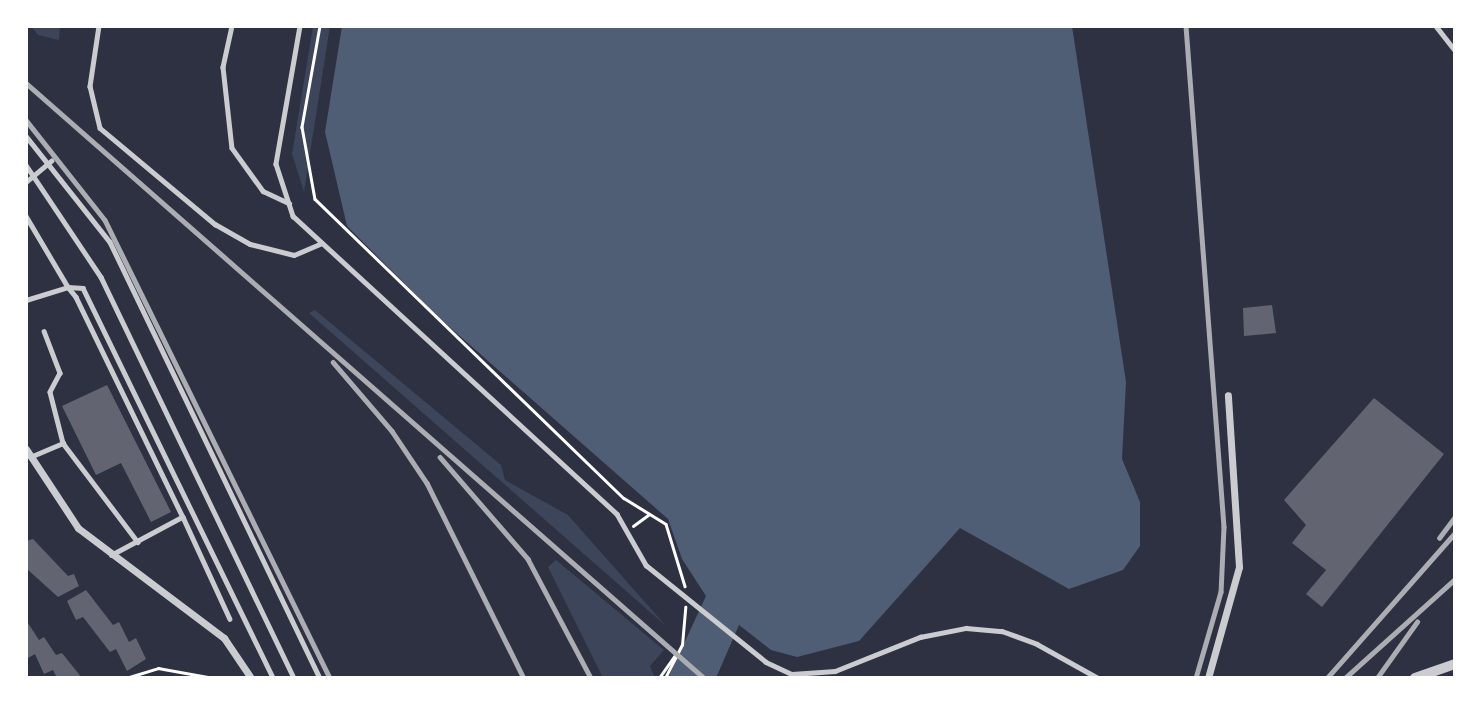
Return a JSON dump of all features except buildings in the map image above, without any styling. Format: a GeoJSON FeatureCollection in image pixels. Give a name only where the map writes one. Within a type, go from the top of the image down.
{"type":"FeatureCollection","features":[{"type":"Feature","properties":{"kind":"street"},"geometry":{"type":"LineString","coordinates":[[1208,678],[1239,568],[1228,395]]}},
{"type":"Feature","properties":{"kind":"street"},"geometry":{"type":"LineString","coordinates":[[28,453],[78,528],[111,556],[223,638],[251,678]]}},
{"type":"Feature","properties":{"kind":"street"},"geometry":{"type":"LineString","coordinates":[[1415,678],[1455,663]]}},
{"type":"Feature","properties":{"kind":"lane"},"geometry":{"type":"LineString","coordinates":[[99,26],[90,86],[100,128],[215,224],[250,244],[294,255],[322,243]]}},
{"type":"Feature","properties":{"kind":"lane"},"geometry":{"type":"LineString","coordinates":[[232,26],[223,67],[232,148],[263,191],[289,203]]}},
{"type":"Feature","properties":{"kind":"lane"},"geometry":{"type":"LineString","coordinates":[[300,26],[276,164],[293,216],[617,513],[646,565],[766,662],[792,674],[835,671],[920,637],[966,628],[1025,639],[1098,678]]}},
{"type":"Feature","properties":{"kind":"lane"},"geometry":{"type":"LineString","coordinates":[[1436,26],[1455,50]]}},
{"type":"Feature","properties":{"kind":"lane"},"geometry":{"type":"LineString","coordinates":[[26,136],[51,161],[110,242],[320,678]]}},
{"type":"Feature","properties":{"kind":"lane"},"geometry":{"type":"LineString","coordinates":[[26,182],[51,161]]}},
{"type":"Feature","properties":{"kind":"lane"},"geometry":{"type":"LineString","coordinates":[[26,165],[34,173],[101,277],[294,678]]}},
{"type":"Feature","properties":{"kind":"lane"},"geometry":{"type":"LineString","coordinates":[[26,216],[68,287],[183,517],[230,620]]}},
{"type":"Feature","properties":{"kind":"lane"},"geometry":{"type":"LineString","coordinates":[[26,300],[68,287],[83,288],[273,678]]}},
{"type":"Feature","properties":{"kind":"lane"},"geometry":{"type":"LineString","coordinates":[[44,331],[60,373],[50,392],[64,443],[138,542]]}},
{"type":"Feature","properties":{"kind":"lane"},"geometry":{"type":"LineString","coordinates":[[28,453],[64,443]]}},
{"type":"Feature","properties":{"kind":"lane"},"geometry":{"type":"LineString","coordinates":[[111,556],[183,517]]}},
{"type":"Feature","properties":{"kind":"path"},"geometry":{"type":"LineString","coordinates":[[320,26],[302,127],[315,200],[648,515],[666,524],[685,570],[682,645],[665,678]]}},
{"type":"Feature","properties":{"kind":"path"},"geometry":{"type":"LineString","coordinates":[[627,530],[648,515]]}},
{"type":"Feature","properties":{"kind":"path"},"geometry":{"type":"LineString","coordinates":[[659,678],[682,645]]}},
{"type":"Feature","properties":{"kind":"path"},"geometry":{"type":"LineString","coordinates":[[126,678],[168,668],[213,678]]}},
{"type":"Feature","properties":{"kind":"shaded area"},"geometry":{"type":"Polygon","coordinates":[[[31,26],[60,26],[59,40],[38,35],[31,26]]]}},
{"type":"Feature","properties":{"kind":"shaded area"},"geometry":{"type":"Polygon","coordinates":[[[313,26],[330,26],[304,192],[292,154],[313,26]]]}},
{"type":"Feature","properties":{"kind":"shaded area"},"geometry":{"type":"Polygon","coordinates":[[[342,26],[1072,26],[1126,382],[1122,459],[1140,502],[1140,546],[1123,570],[1069,589],[960,528],[859,641],[797,657],[771,650],[739,625],[716,678],[668,678],[706,596],[682,559],[668,519],[437,316],[347,226],[325,132],[342,26]]]}},
{"type":"Feature","properties":{"kind":"shaded area"},"geometry":{"type":"Polygon","coordinates":[[[315,310],[501,465],[505,480],[568,515],[666,626],[309,313],[315,310]]]}},
{"type":"Feature","properties":{"kind":"shaded area"},"geometry":{"type":"Polygon","coordinates":[[[556,560],[664,650],[650,666],[655,678],[603,678],[548,567],[556,560]]]}},
{"type":"Feature","properties":{"kind":"railway"},"geometry":{"type":"LineString","coordinates":[[1186,26],[1224,527],[1221,592],[1196,678]]}},
{"type":"Feature","properties":{"kind":"railway"},"geometry":{"type":"LineString","coordinates":[[26,83],[704,678]]}},
{"type":"Feature","properties":{"kind":"railway"},"geometry":{"type":"LineString","coordinates":[[26,120],[105,220],[330,678]]}},
{"type":"Feature","properties":{"kind":"railway"},"geometry":{"type":"LineString","coordinates":[[333,362],[392,431],[427,483],[524,678]]}},
{"type":"Feature","properties":{"kind":"railway"},"geometry":{"type":"LineString","coordinates":[[440,457],[528,559],[591,678]]}},
{"type":"Feature","properties":{"kind":"railway"},"geometry":{"type":"LineString","coordinates":[[1439,538],[1455,517]]}},
{"type":"Feature","properties":{"kind":"railway"},"geometry":{"type":"LineString","coordinates":[[1327,678],[1455,533]]}},
{"type":"Feature","properties":{"kind":"railway"},"geometry":{"type":"LineString","coordinates":[[1345,678],[1455,579]]}},
{"type":"Feature","properties":{"kind":"railway"},"geometry":{"type":"LineString","coordinates":[[1377,678],[1417,622]]}}]}
